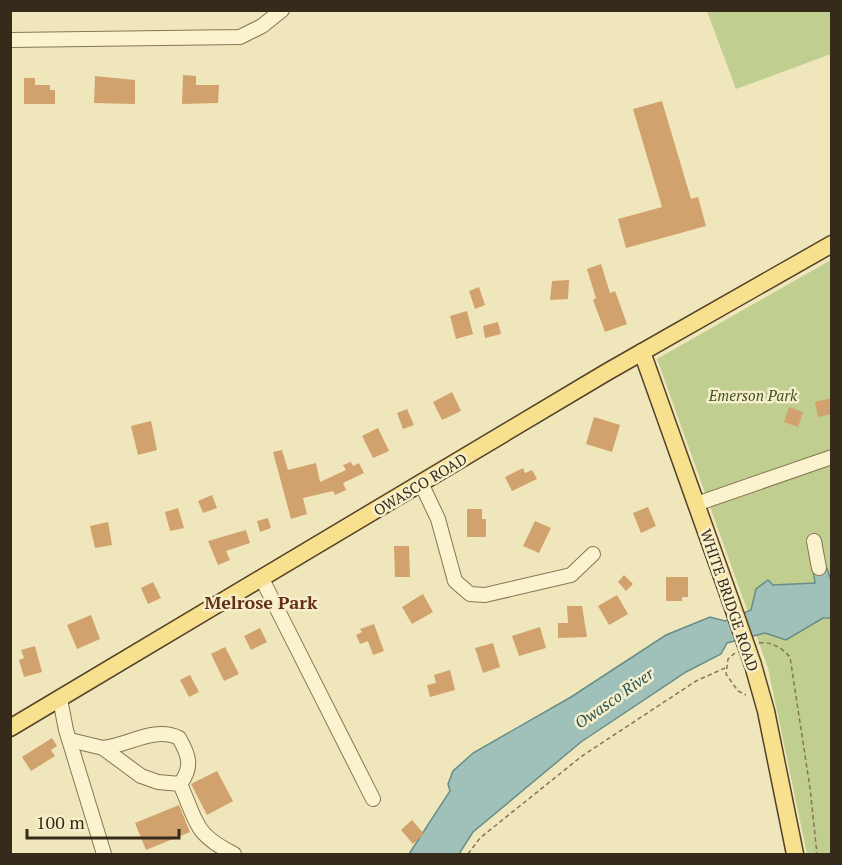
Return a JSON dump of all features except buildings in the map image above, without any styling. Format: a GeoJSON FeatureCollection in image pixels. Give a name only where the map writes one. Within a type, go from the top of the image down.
{"type":"FeatureCollection","features":[{"type":"Feature","properties":{"kind":"main road","name":"OWASCO ROAD"},"geometry":{"type":"LineString","coordinates":[[10,728],[642,352],[831,244]]}},
{"type":"Feature","properties":{"kind":"main road","name":"WHITE BRIDGE ROAD"},"geometry":{"type":"LineString","coordinates":[[642,352],[753,665],[762,695],[795,855]]}},
{"type":"Feature","properties":{"kind":"street"},"geometry":{"type":"LineString","coordinates":[[10,40],[240,37],[262,26],[282,10]]}},
{"type":"Feature","properties":{"kind":"street"},"geometry":{"type":"LineString","coordinates":[[696,504],[831,457]]}},
{"type":"Feature","properties":{"kind":"street"},"geometry":{"type":"LineString","coordinates":[[421,483],[438,519],[452,576],[462,590],[470,594],[485,595],[571,575],[593,554]]}},
{"type":"Feature","properties":{"kind":"street"},"geometry":{"type":"LineString","coordinates":[[814,542],[819,568]]}},
{"type":"Feature","properties":{"kind":"street"},"geometry":{"type":"LineString","coordinates":[[262,579],[374,799]]}},
{"type":"Feature","properties":{"kind":"street"},"geometry":{"type":"LineString","coordinates":[[60,699],[104,855]]}},
{"type":"Feature","properties":{"kind":"street"},"geometry":{"type":"LineString","coordinates":[[70,740],[103,748],[122,746],[155,733],[168,732],[179,738],[190,763],[188,774],[180,784]]}},
{"type":"Feature","properties":{"kind":"street"},"geometry":{"type":"LineString","coordinates":[[103,748],[141,776],[158,782],[180,784]]}},
{"type":"Feature","properties":{"kind":"street"},"geometry":{"type":"LineString","coordinates":[[180,784],[192,816],[212,850],[234,855]]}},
{"type":"Feature","properties":{"kind":"path"},"geometry":{"type":"LineString","coordinates":[[759,643],[765,642],[783,648],[790,657],[810,788],[817,855]]}},
{"type":"Feature","properties":{"kind":"path"},"geometry":{"type":"LineString","coordinates":[[737,651],[728,659],[726,674],[738,691],[744,695],[762,695]]}},
{"type":"Feature","properties":{"kind":"path"},"geometry":{"type":"LineString","coordinates":[[468,855],[480,838],[582,756],[696,681],[726,668]]}},
{"type":"Feature","properties":{"kind":"green space"},"geometry":{"type":"Polygon","coordinates":[[[707,11],[831,11],[831,54],[736,89],[707,11]]]}},
{"type":"Feature","properties":{"kind":"green space","name":"Emerson Park"},"geometry":{"type":"Polygon","coordinates":[[[831,260],[831,854],[807,854],[768,668],[657,359],[831,260]]]}},
{"type":"Feature","properties":{"kind":"water","name":"Owasco River"},"geometry":{"type":"Polygon","coordinates":[[[827,568],[831,581],[831,618],[823,618],[786,640],[765,633],[727,643],[721,654],[686,672],[581,742],[473,832],[459,854],[409,854],[450,791],[448,784],[453,771],[473,753],[571,697],[666,635],[710,617],[725,621],[751,610],[756,589],[768,580],[773,585],[815,583],[813,570],[827,568]]]}},
{"type":"Feature","properties":{"kind":"district","name":"Melrose Park"},"geometry":{"type":"Point","coordinates":[261,602]}}]}
